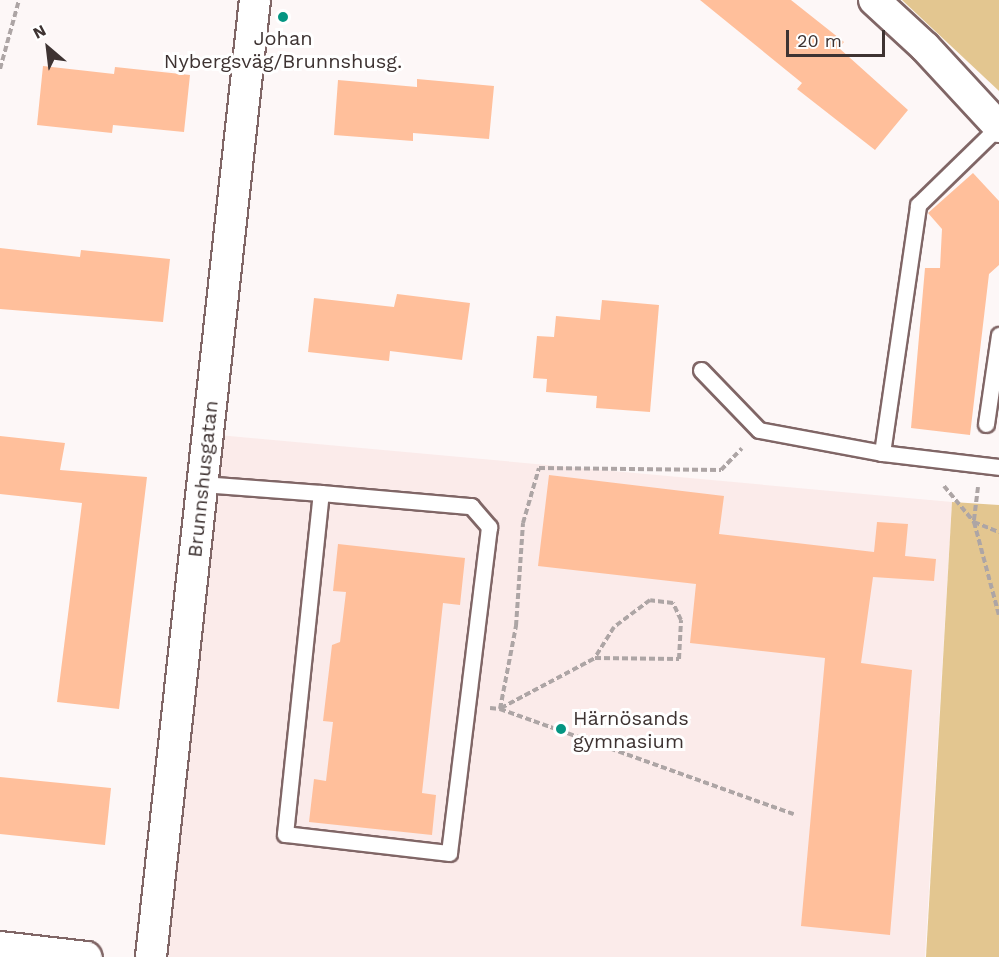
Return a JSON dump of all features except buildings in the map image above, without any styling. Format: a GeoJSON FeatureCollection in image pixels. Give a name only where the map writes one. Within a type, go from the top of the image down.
{"type":"FeatureCollection","features":[{"type":"Feature","properties":{"kind":"street","name":"Brunnshusgatan"},"geometry":{"type":"LineString","coordinates":[[151,957],[255,0]]}},
{"type":"Feature","properties":{"kind":"street"},"geometry":{"type":"LineString","coordinates":[[874,0],[925,47],[999,127]]}},
{"type":"Feature","properties":{"kind":"street"},"geometry":{"type":"LineString","coordinates":[[0,947],[86,957]]}},
{"type":"Feature","properties":{"kind":"lane"},"geometry":{"type":"LineString","coordinates":[[882,453],[918,205],[999,127]]}},
{"type":"Feature","properties":{"kind":"lane"},"geometry":{"type":"LineString","coordinates":[[986,424],[999,335]]}},
{"type":"Feature","properties":{"kind":"lane"},"geometry":{"type":"LineString","coordinates":[[701,370],[759,430],[882,453],[999,467]]}},
{"type":"Feature","properties":{"kind":"lane"},"geometry":{"type":"LineString","coordinates":[[202,484],[321,493],[471,506],[489,527],[449,853],[285,834],[321,493]]}},
{"type":"Feature","properties":{"kind":"path"},"geometry":{"type":"LineString","coordinates":[[0,69],[19,0]]}},
{"type":"Feature","properties":{"kind":"path"},"geometry":{"type":"LineString","coordinates":[[500,709],[516,626],[523,523],[539,468],[721,470],[759,430]]}},
{"type":"Feature","properties":{"kind":"path"},"geometry":{"type":"LineString","coordinates":[[923,458],[974,522],[999,615]]}},
{"type":"Feature","properties":{"kind":"path"},"geometry":{"type":"LineString","coordinates":[[974,522],[999,532]]}},
{"type":"Feature","properties":{"kind":"path"},"geometry":{"type":"LineString","coordinates":[[500,709],[596,658],[679,659],[681,620],[673,603],[650,600],[614,627],[596,658]]}},
{"type":"Feature","properties":{"kind":"path"},"geometry":{"type":"LineString","coordinates":[[468,707],[500,709],[794,814]]}},
{"type":"Feature","properties":{"kind":"shaded area"},"geometry":{"type":"Polygon","coordinates":[[[902,0],[999,0],[999,91],[902,0]]]}},
{"type":"Feature","properties":{"kind":"shaded area","name":"Härnösands gymnasium"},"geometry":{"type":"Polygon","coordinates":[[[208,434],[952,502],[925,957],[165,957],[208,434]]]}},
{"type":"Feature","properties":{"kind":"shaded area"},"geometry":{"type":"Polygon","coordinates":[[[952,502],[999,505],[999,957],[926,957],[952,502]]]}},
{"type":"Feature","properties":{"kind":"place","name":"Johan Nybergsväg/Brunnshusg."},"geometry":{"type":"Point","coordinates":[283,17]}},
{"type":"Feature","properties":{"kind":"place","name":"Härnösands gymnasium"},"geometry":{"type":"Point","coordinates":[561,729]}}]}
